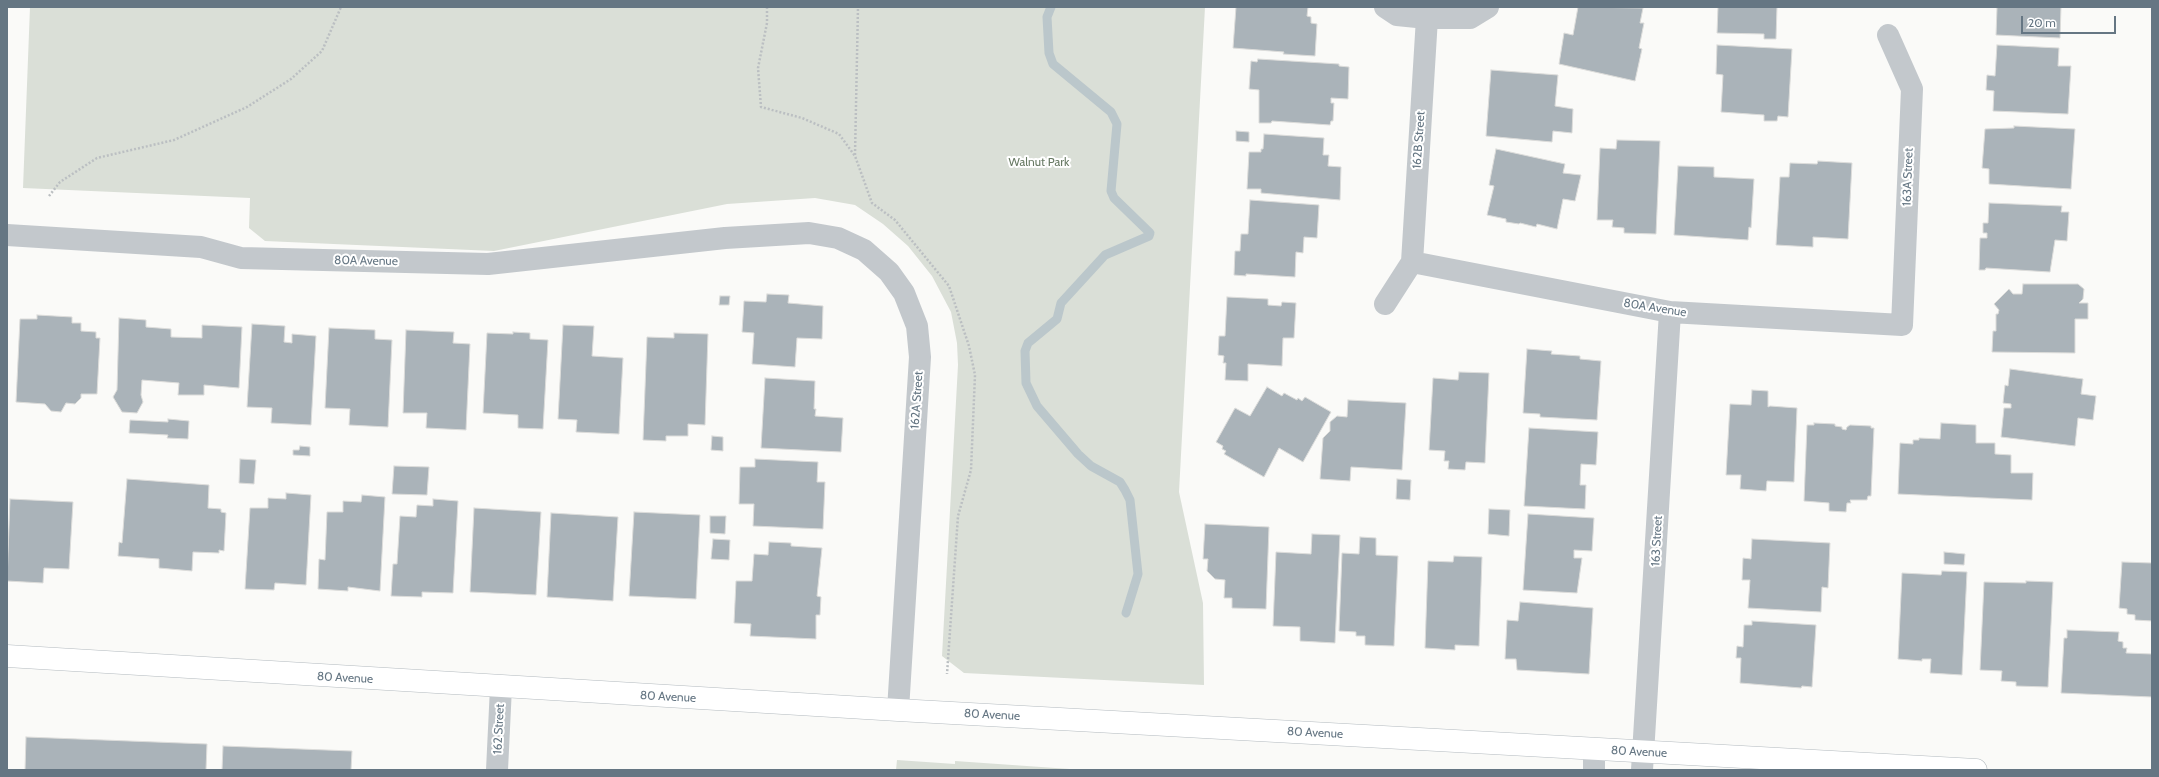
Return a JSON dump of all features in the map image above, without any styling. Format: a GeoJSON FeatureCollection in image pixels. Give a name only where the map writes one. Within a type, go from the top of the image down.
{"type":"FeatureCollection","features":[{"type":"Feature","properties":{"kind":"street"},"geometry":{"type":"LineString","coordinates":[[1385,7],[1397,15],[1427,18],[1470,18],[1488,7]]}},
{"type":"Feature","properties":{"kind":"street","name":"162B Street"},"geometry":{"type":"LineString","coordinates":[[1412,262],[1427,18]]}},
{"type":"Feature","properties":{"kind":"street","name":"163A Street"},"geometry":{"type":"LineString","coordinates":[[1888,35],[1912,89],[1902,325]]}},
{"type":"Feature","properties":{"kind":"street","name":"162A Street"},"geometry":{"type":"LineString","coordinates":[[725,238],[809,233],[838,238],[864,250],[889,272],[904,293],[912,308],[917,326],[920,357],[898,710]]}},
{"type":"Feature","properties":{"kind":"street","name":"80A Avenue"},"geometry":{"type":"LineString","coordinates":[[7,235],[201,247],[241,258],[488,264],[725,238]]}},
{"type":"Feature","properties":{"kind":"street"},"geometry":{"type":"LineString","coordinates":[[1385,304],[1412,262]]}},
{"type":"Feature","properties":{"kind":"street","name":"80A Avenue"},"geometry":{"type":"LineString","coordinates":[[1412,262],[1670,312],[1902,325]]}},
{"type":"Feature","properties":{"kind":"street","name":"163 Street"},"geometry":{"type":"LineString","coordinates":[[1643,761],[1670,312]]}},
{"type":"Feature","properties":{"kind":"street","name":"80 Avenue"},"geometry":{"type":"LineString","coordinates":[[7,656],[898,710],[1594,760],[1976,770]]}},
{"type":"Feature","properties":{"kind":"street","name":"162 Street"},"geometry":{"type":"LineString","coordinates":[[498,770],[501,687]]}},
{"type":"Feature","properties":{"kind":"path"},"geometry":{"type":"LineString","coordinates":[[49,196],[60,182],[97,158],[174,140],[247,106],[291,79],[322,51],[341,7]]}},
{"type":"Feature","properties":{"kind":"path"},"geometry":{"type":"LineString","coordinates":[[855,156],[858,7]]}},
{"type":"Feature","properties":{"kind":"green space","name":"Walnut Park"},"geometry":{"type":"Polygon","coordinates":[[[30,7],[1205,7],[1179,492],[1203,603],[1204,685],[964,673],[942,656],[958,365],[957,343],[951,312],[932,276],[908,246],[883,224],[855,205],[815,198],[727,204],[494,251],[265,241],[249,228],[250,198],[23,188],[30,7]]]}},
{"type":"Feature","properties":{"kind":"green space"},"geometry":{"type":"Polygon","coordinates":[[[897,760],[955,764],[955,761],[1084,770],[896,770],[897,760]]]}},
{"type":"Feature","properties":{"kind":"building"},"geometry":{"type":"Polygon","coordinates":[[[1236,7],[1308,7],[1307,16],[1311,17],[1311,23],[1317,24],[1315,56],[1233,48],[1236,7]]]}},
{"type":"Feature","properties":{"kind":"building"},"geometry":{"type":"Polygon","coordinates":[[[1578,7],[1643,8],[1640,23],[1644,23],[1639,48],[1642,49],[1635,81],[1559,64],[1564,33],[1573,35],[1578,7]]]}},
{"type":"Feature","properties":{"kind":"building"},"geometry":{"type":"Polygon","coordinates":[[[1718,7],[1777,7],[1776,39],[1764,39],[1764,34],[1717,33],[1718,7]]]}},
{"type":"Feature","properties":{"kind":"building"},"geometry":{"type":"Polygon","coordinates":[[[1994,7],[2061,7],[2060,38],[1996,35],[1997,8],[1994,7]]]}},
{"type":"Feature","properties":{"kind":"building"},"geometry":{"type":"Polygon","coordinates":[[[1717,45],[1792,49],[1788,117],[1778,116],[1777,121],[1764,121],[1764,115],[1721,112],[1723,75],[1716,74],[1717,45]]]}},
{"type":"Feature","properties":{"kind":"building"},"geometry":{"type":"Polygon","coordinates":[[[1997,45],[2059,48],[2058,66],[2071,66],[2068,114],[1993,111],[1994,91],[1986,90],[1987,75],[1995,76],[1997,45]]]}},
{"type":"Feature","properties":{"kind":"building"},"geometry":{"type":"Polygon","coordinates":[[[1258,59],[1339,64],[1339,66],[1349,67],[1348,99],[1331,98],[1331,103],[1334,103],[1333,121],[1331,121],[1330,125],[1272,121],[1271,123],[1259,123],[1259,90],[1249,89],[1251,61],[1257,62],[1258,59]]]}},
{"type":"Feature","properties":{"kind":"building"},"geometry":{"type":"Polygon","coordinates":[[[1491,70],[1558,75],[1555,106],[1573,109],[1572,133],[1553,131],[1552,142],[1486,136],[1491,70]]]}},
{"type":"Feature","properties":{"kind":"building"},"geometry":{"type":"Polygon","coordinates":[[[2014,126],[2075,129],[2071,189],[1989,184],[1989,169],[1982,168],[1985,129],[2014,128],[2014,126]]]}},
{"type":"Feature","properties":{"kind":"building"},"geometry":{"type":"Polygon","coordinates":[[[1236,131],[1249,132],[1249,142],[1236,141],[1236,131]]]}},
{"type":"Feature","properties":{"kind":"building"},"geometry":{"type":"Polygon","coordinates":[[[1264,134],[1324,138],[1323,155],[1329,155],[1328,166],[1341,167],[1340,200],[1261,193],[1261,189],[1247,189],[1249,152],[1261,152],[1261,149],[1263,149],[1264,134]]]}},
{"type":"Feature","properties":{"kind":"building"},"geometry":{"type":"Polygon","coordinates":[[[1617,140],[1660,141],[1656,234],[1624,233],[1624,228],[1612,227],[1613,220],[1597,220],[1600,148],[1616,149],[1617,140]]]}},
{"type":"Feature","properties":{"kind":"building"},"geometry":{"type":"Polygon","coordinates":[[[1496,149],[1565,164],[1563,173],[1581,175],[1575,201],[1563,199],[1557,229],[1537,224],[1536,227],[1520,223],[1506,222],[1506,219],[1487,215],[1494,186],[1489,185],[1496,149]]]}},
{"type":"Feature","properties":{"kind":"building"},"geometry":{"type":"Polygon","coordinates":[[[1818,161],[1852,163],[1848,239],[1813,237],[1813,247],[1776,245],[1780,177],[1789,177],[1790,163],[1817,164],[1818,161]]]}},
{"type":"Feature","properties":{"kind":"building"},"geometry":{"type":"Polygon","coordinates":[[[1678,166],[1714,167],[1714,177],[1754,179],[1751,228],[1749,227],[1748,240],[1674,235],[1678,166]]]}},
{"type":"Feature","properties":{"kind":"building"},"geometry":{"type":"Polygon","coordinates":[[[1250,200],[1319,205],[1317,238],[1304,237],[1303,253],[1296,252],[1295,277],[1246,274],[1246,276],[1234,275],[1235,251],[1240,251],[1241,234],[1248,234],[1250,200]]]}},
{"type":"Feature","properties":{"kind":"building"},"geometry":{"type":"Polygon","coordinates":[[[1989,203],[2062,206],[2061,212],[2069,212],[2067,241],[2055,240],[2050,272],[1986,268],[1985,270],[1979,270],[1980,238],[1987,238],[1987,233],[1983,233],[1983,223],[1988,223],[1989,203]]]}},
{"type":"Feature","properties":{"kind":"building"},"geometry":{"type":"Polygon","coordinates":[[[2023,284],[2078,284],[2084,289],[2083,299],[2079,303],[2088,303],[2088,319],[2075,319],[2075,353],[1992,352],[1993,331],[1996,331],[1996,314],[1998,314],[1999,310],[1994,304],[2009,289],[2013,294],[2022,294],[2023,284]]]}},
{"type":"Feature","properties":{"kind":"building"},"geometry":{"type":"Polygon","coordinates":[[[767,294],[789,295],[788,303],[823,306],[822,339],[797,338],[795,367],[752,364],[754,333],[742,332],[744,301],[766,302],[767,294]]]}},
{"type":"Feature","properties":{"kind":"building"},"geometry":{"type":"Polygon","coordinates":[[[720,296],[730,296],[729,305],[719,305],[720,296]]]}},
{"type":"Feature","properties":{"kind":"building"},"geometry":{"type":"Polygon","coordinates":[[[1227,297],[1268,299],[1268,305],[1281,306],[1282,302],[1296,303],[1294,338],[1283,338],[1282,366],[1248,364],[1248,381],[1225,380],[1226,363],[1223,363],[1224,356],[1218,355],[1219,336],[1225,336],[1227,297]]]}},
{"type":"Feature","properties":{"kind":"building"},"geometry":{"type":"Polygon","coordinates":[[[37,315],[72,317],[72,323],[81,323],[81,331],[96,332],[96,338],[100,338],[97,394],[81,394],[81,398],[75,404],[66,403],[61,412],[51,411],[45,404],[16,402],[20,319],[37,319],[37,315]]]}},
{"type":"Feature","properties":{"kind":"building"},"geometry":{"type":"Polygon","coordinates":[[[119,318],[146,320],[146,327],[171,329],[171,337],[202,338],[202,325],[242,327],[239,388],[204,385],[204,395],[178,395],[179,383],[142,380],[141,395],[143,402],[137,413],[122,412],[113,397],[117,390],[119,318]]]}},
{"type":"Feature","properties":{"kind":"building"},"geometry":{"type":"Polygon","coordinates":[[[252,324],[285,326],[284,342],[292,343],[292,334],[316,336],[311,425],[271,423],[272,408],[247,407],[252,324]]]}},
{"type":"Feature","properties":{"kind":"building"},"geometry":{"type":"Polygon","coordinates":[[[563,325],[594,326],[592,356],[623,358],[619,434],[576,432],[577,420],[558,419],[563,325]]]}},
{"type":"Feature","properties":{"kind":"building"},"geometry":{"type":"Polygon","coordinates":[[[329,328],[375,330],[375,339],[392,340],[388,427],[349,425],[350,409],[325,408],[329,328]]]}},
{"type":"Feature","properties":{"kind":"building"},"geometry":{"type":"Polygon","coordinates":[[[406,330],[454,332],[453,343],[470,344],[466,430],[426,428],[427,413],[403,413],[406,330]]]}},
{"type":"Feature","properties":{"kind":"building"},"geometry":{"type":"Polygon","coordinates":[[[513,332],[530,333],[530,339],[548,340],[543,429],[518,428],[518,415],[483,413],[487,333],[513,334],[513,332]]]}},
{"type":"Feature","properties":{"kind":"building"},"geometry":{"type":"Polygon","coordinates":[[[674,333],[708,334],[705,425],[688,424],[688,436],[666,436],[666,441],[643,440],[647,337],[674,338],[674,333]]]}},
{"type":"Feature","properties":{"kind":"building"},"geometry":{"type":"Polygon","coordinates":[[[1527,349],[1552,351],[1551,354],[1580,356],[1580,359],[1601,361],[1597,420],[1540,417],[1540,414],[1523,413],[1527,349]]]}},
{"type":"Feature","properties":{"kind":"building"},"geometry":{"type":"Polygon","coordinates":[[[2010,369],[2083,379],[2081,394],[2096,396],[2093,420],[2078,418],[2075,446],[2001,437],[2004,408],[2011,408],[2011,404],[2003,403],[2005,385],[2008,386],[2010,369]]]}},
{"type":"Feature","properties":{"kind":"building"},"geometry":{"type":"Polygon","coordinates":[[[1459,372],[1489,373],[1485,463],[1466,462],[1465,470],[1448,469],[1449,461],[1444,461],[1445,451],[1429,450],[1433,378],[1458,380],[1459,372]]]}},
{"type":"Feature","properties":{"kind":"building"},"geometry":{"type":"Polygon","coordinates":[[[765,378],[815,381],[815,416],[843,418],[841,452],[761,448],[765,378]]]}},
{"type":"Feature","properties":{"kind":"building"},"geometry":{"type":"Polygon","coordinates":[[[1267,387],[1282,396],[1284,393],[1297,400],[1298,398],[1302,401],[1305,397],[1331,412],[1303,462],[1279,448],[1264,477],[1224,454],[1226,451],[1222,449],[1223,446],[1216,442],[1235,408],[1250,416],[1267,387]]]}},
{"type":"Feature","properties":{"kind":"building"},"geometry":{"type":"Polygon","coordinates":[[[1752,390],[1768,391],[1768,407],[1797,408],[1794,482],[1767,481],[1766,491],[1740,489],[1741,475],[1726,475],[1730,404],[1751,405],[1752,390]]]}},
{"type":"Feature","properties":{"kind":"building"},"geometry":{"type":"Polygon","coordinates":[[[1348,400],[1406,403],[1402,470],[1351,467],[1350,481],[1320,479],[1323,438],[1330,431],[1330,422],[1337,416],[1347,417],[1348,400]]]}},
{"type":"Feature","properties":{"kind":"building"},"geometry":{"type":"Polygon","coordinates":[[[168,419],[189,421],[188,439],[167,438],[168,435],[129,433],[130,420],[168,422],[168,419]]]}},
{"type":"Feature","properties":{"kind":"building"},"geometry":{"type":"Polygon","coordinates":[[[1814,423],[1835,424],[1835,426],[1842,427],[1842,429],[1846,430],[1850,425],[1871,426],[1871,428],[1874,428],[1871,496],[1868,496],[1867,500],[1850,500],[1851,503],[1847,503],[1846,512],[1829,511],[1829,503],[1804,501],[1807,425],[1814,425],[1814,423]]]}},
{"type":"Feature","properties":{"kind":"building"},"geometry":{"type":"Polygon","coordinates":[[[1941,423],[1976,425],[1976,443],[1995,443],[1995,454],[2011,455],[2011,473],[2033,473],[2032,500],[1898,494],[1900,443],[1913,444],[1913,440],[1919,440],[1919,438],[1940,439],[1941,423]]]}},
{"type":"Feature","properties":{"kind":"building"},"geometry":{"type":"Polygon","coordinates":[[[1529,428],[1598,432],[1596,465],[1581,464],[1580,485],[1586,485],[1585,509],[1524,506],[1529,428]]]}},
{"type":"Feature","properties":{"kind":"building"},"geometry":{"type":"Polygon","coordinates":[[[712,436],[723,437],[723,451],[711,450],[712,436]]]}},
{"type":"Feature","properties":{"kind":"building"},"geometry":{"type":"Polygon","coordinates":[[[300,446],[310,447],[310,456],[293,455],[293,450],[299,450],[300,446]]]}},
{"type":"Feature","properties":{"kind":"building"},"geometry":{"type":"Polygon","coordinates":[[[240,459],[256,460],[254,484],[239,483],[240,459]]]}},
{"type":"Feature","properties":{"kind":"building"},"geometry":{"type":"Polygon","coordinates":[[[755,459],[818,462],[817,482],[825,482],[823,529],[753,526],[754,504],[739,504],[740,467],[755,467],[755,459]]]}},
{"type":"Feature","properties":{"kind":"building"},"geometry":{"type":"Polygon","coordinates":[[[394,466],[429,467],[427,495],[392,494],[394,466]]]}},
{"type":"Feature","properties":{"kind":"building"},"geometry":{"type":"Polygon","coordinates":[[[127,479],[209,485],[208,508],[221,509],[221,512],[226,513],[224,551],[219,550],[219,553],[193,552],[192,571],[159,568],[159,559],[118,556],[119,542],[122,543],[127,479]]]}},
{"type":"Feature","properties":{"kind":"building"},"geometry":{"type":"Polygon","coordinates":[[[1397,479],[1411,480],[1410,500],[1396,499],[1397,479]]]}},
{"type":"Feature","properties":{"kind":"building"},"geometry":{"type":"Polygon","coordinates":[[[286,493],[311,495],[306,585],[275,583],[274,590],[245,589],[250,508],[268,508],[268,498],[286,499],[286,493]]]}},
{"type":"Feature","properties":{"kind":"building"},"geometry":{"type":"Polygon","coordinates":[[[362,495],[385,497],[380,591],[348,587],[348,591],[318,589],[319,559],[325,560],[327,512],[343,512],[343,501],[361,502],[362,495]]]}},
{"type":"Feature","properties":{"kind":"building"},"geometry":{"type":"Polygon","coordinates":[[[10,499],[73,502],[69,569],[44,568],[43,583],[7,581],[10,499]]]}},
{"type":"Feature","properties":{"kind":"building"},"geometry":{"type":"Polygon","coordinates":[[[433,499],[458,501],[453,593],[422,592],[422,597],[391,596],[393,564],[397,564],[400,516],[416,517],[417,505],[433,506],[433,499]]]}},
{"type":"Feature","properties":{"kind":"building"},"geometry":{"type":"Polygon","coordinates":[[[474,508],[541,512],[536,595],[470,592],[474,508]]]}},
{"type":"Feature","properties":{"kind":"building"},"geometry":{"type":"Polygon","coordinates":[[[1489,509],[1510,510],[1509,536],[1488,534],[1489,509]]]}},
{"type":"Feature","properties":{"kind":"building"},"geometry":{"type":"Polygon","coordinates":[[[634,512],[700,515],[696,599],[629,596],[634,512]]]}},
{"type":"Feature","properties":{"kind":"building"},"geometry":{"type":"Polygon","coordinates":[[[551,513],[618,517],[613,601],[547,597],[551,513]]]}},
{"type":"Feature","properties":{"kind":"building"},"geometry":{"type":"Polygon","coordinates":[[[1528,514],[1594,518],[1592,551],[1574,550],[1574,558],[1582,558],[1577,593],[1523,590],[1528,514]]]}},
{"type":"Feature","properties":{"kind":"building"},"geometry":{"type":"Polygon","coordinates":[[[710,516],[726,516],[725,534],[710,533],[710,516]]]}},
{"type":"Feature","properties":{"kind":"building"},"geometry":{"type":"Polygon","coordinates":[[[1205,524],[1269,527],[1266,609],[1232,608],[1232,598],[1224,598],[1225,580],[1215,579],[1207,571],[1208,559],[1203,559],[1205,524]]]}},
{"type":"Feature","properties":{"kind":"building"},"geometry":{"type":"Polygon","coordinates":[[[1312,534],[1340,535],[1335,643],[1300,641],[1300,627],[1273,626],[1276,552],[1311,554],[1312,534]]]}},
{"type":"Feature","properties":{"kind":"building"},"geometry":{"type":"Polygon","coordinates":[[[1360,537],[1376,538],[1376,555],[1398,556],[1394,646],[1365,645],[1365,636],[1356,636],[1356,632],[1339,631],[1342,553],[1359,554],[1360,537]]]}},
{"type":"Feature","properties":{"kind":"building"},"geometry":{"type":"Polygon","coordinates":[[[713,539],[730,540],[729,560],[711,559],[713,539]]]}},
{"type":"Feature","properties":{"kind":"building"},"geometry":{"type":"Polygon","coordinates":[[[1752,539],[1830,543],[1828,588],[1822,587],[1821,612],[1748,608],[1750,580],[1742,580],[1743,558],[1751,559],[1752,539]]]}},
{"type":"Feature","properties":{"kind":"building"},"geometry":{"type":"Polygon","coordinates":[[[769,542],[791,543],[791,546],[822,548],[817,596],[821,597],[820,615],[816,615],[816,639],[750,636],[751,624],[734,623],[736,581],[752,581],[754,554],[768,555],[769,542]]]}},
{"type":"Feature","properties":{"kind":"building"},"geometry":{"type":"Polygon","coordinates":[[[1944,552],[1965,554],[1964,565],[1944,564],[1944,552]]]}},
{"type":"Feature","properties":{"kind":"building"},"geometry":{"type":"Polygon","coordinates":[[[1454,556],[1482,557],[1479,646],[1455,645],[1455,650],[1425,648],[1428,561],[1453,562],[1454,556]]]}},
{"type":"Feature","properties":{"kind":"building"},"geometry":{"type":"Polygon","coordinates":[[[2122,562],[2152,563],[2152,621],[2135,620],[2135,615],[2127,614],[2127,609],[2119,608],[2122,562]]]}},
{"type":"Feature","properties":{"kind":"building"},"geometry":{"type":"Polygon","coordinates":[[[1942,571],[1967,572],[1962,675],[1930,673],[1931,659],[1922,659],[1922,661],[1898,659],[1902,573],[1941,575],[1942,571]]]}},
{"type":"Feature","properties":{"kind":"building"},"geometry":{"type":"Polygon","coordinates":[[[2026,581],[2053,582],[2048,687],[2016,686],[2016,682],[2001,681],[2002,671],[1980,670],[1984,582],[2026,583],[2026,581]]]}},
{"type":"Feature","properties":{"kind":"building"},"geometry":{"type":"Polygon","coordinates":[[[1520,602],[1593,608],[1589,674],[1517,670],[1516,659],[1505,659],[1507,620],[1518,621],[1520,602]]]}},
{"type":"Feature","properties":{"kind":"building"},"geometry":{"type":"Polygon","coordinates":[[[1752,621],[1816,625],[1812,687],[1802,686],[1801,688],[1740,683],[1741,658],[1736,658],[1737,646],[1743,647],[1744,625],[1752,625],[1752,621]]]}},
{"type":"Feature","properties":{"kind":"building"},"geometry":{"type":"Polygon","coordinates":[[[2067,630],[2119,632],[2118,641],[2123,642],[2123,648],[2127,648],[2126,653],[2152,654],[2152,697],[2061,693],[2064,638],[2067,638],[2067,630]]]}},
{"type":"Feature","properties":{"kind":"building"},"geometry":{"type":"Polygon","coordinates":[[[26,737],[207,744],[206,770],[25,770],[26,737]]]}},
{"type":"Feature","properties":{"kind":"building"},"geometry":{"type":"Polygon","coordinates":[[[223,746],[352,751],[351,770],[222,770],[223,746]]]}},
{"type":"Feature","properties":{"kind":"waterway"},"geometry":{"type":"LineString","coordinates":[[1051,7],[1047,17],[1049,53],[1053,64],[1111,112],[1117,124],[1111,191],[1114,198],[1150,233],[1149,236],[1105,255],[1061,303],[1057,319],[1028,343],[1025,351],[1026,383],[1037,406],[1078,454],[1091,466],[1120,482],[1130,500],[1138,574],[1126,613]]}}]}
